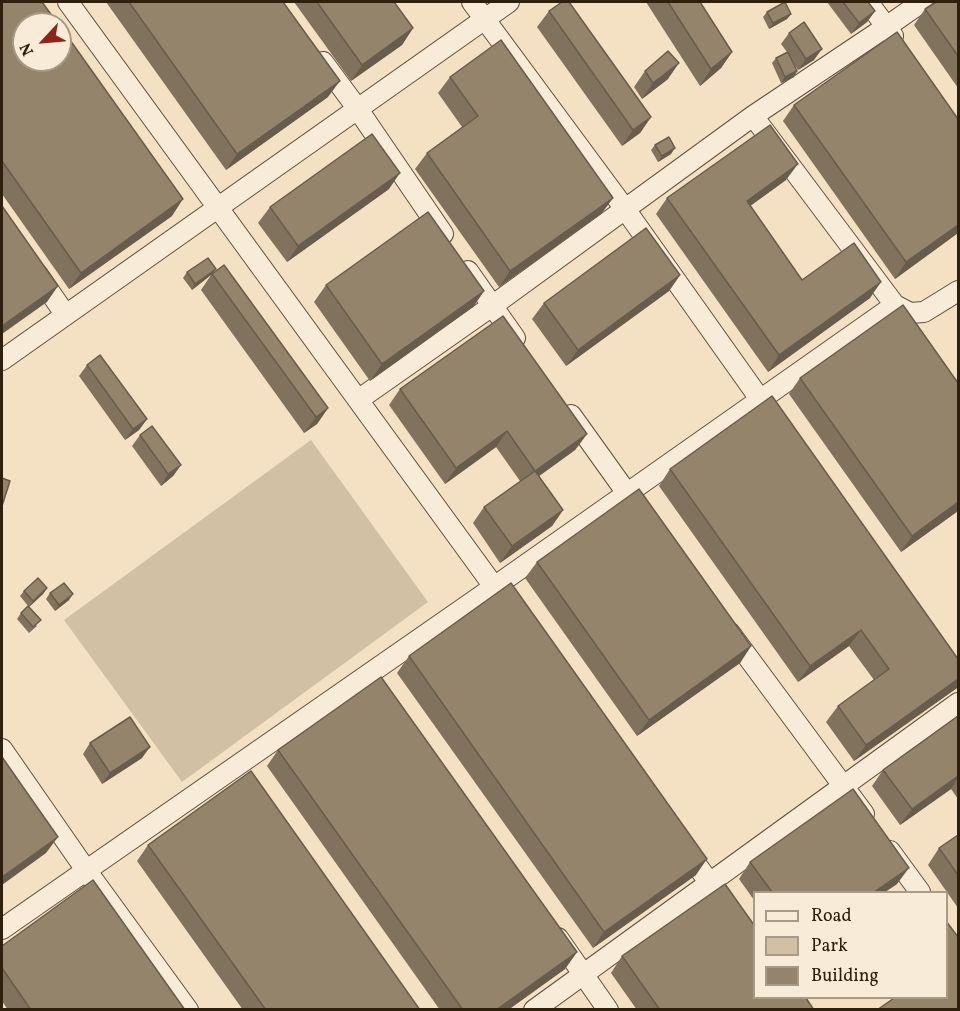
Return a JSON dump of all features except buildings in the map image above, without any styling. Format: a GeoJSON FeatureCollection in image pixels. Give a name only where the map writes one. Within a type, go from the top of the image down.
{"type":"FeatureCollection","features":[{"type":"Feature","properties":{"kind":"street"},"geometry":{"type":"LineString","coordinates":[[68,2],[522,625]]}},
{"type":"Feature","properties":{"kind":"street"},"geometry":{"type":"LineString","coordinates":[[472,2],[625,209],[781,428]]}},
{"type":"Feature","properties":{"kind":"street"},"geometry":{"type":"LineString","coordinates":[[2,360],[509,2]]}},
{"type":"Feature","properties":{"kind":"street"},"geometry":{"type":"LineString","coordinates":[[868,2],[906,55]]}},
{"type":"Feature","properties":{"kind":"street"},"geometry":{"type":"LineString","coordinates":[[358,400],[492,306],[753,116],[922,2]]}},
{"type":"Feature","properties":{"kind":"street"},"geometry":{"type":"LineString","coordinates":[[311,46],[357,108],[525,352]]}},
{"type":"Feature","properties":{"kind":"street"},"geometry":{"type":"LineString","coordinates":[[753,116],[914,332]]}},
{"type":"Feature","properties":{"kind":"street"},"geometry":{"type":"LineString","coordinates":[[27,260],[65,314]]}},
{"type":"Feature","properties":{"kind":"street"},"geometry":{"type":"LineString","coordinates":[[895,305],[910,313],[924,312],[958,291]]}},
{"type":"Feature","properties":{"kind":"street"},"geometry":{"type":"LineString","coordinates":[[2,929],[895,305]]}},
{"type":"Feature","properties":{"kind":"street"},"geometry":{"type":"LineString","coordinates":[[559,399],[648,521]]}},
{"type":"Feature","properties":{"kind":"street"},"geometry":{"type":"LineString","coordinates":[[718,616],[919,891]]}},
{"type":"Feature","properties":{"kind":"street"},"geometry":{"type":"LineString","coordinates":[[367,674],[381,693]]}},
{"type":"Feature","properties":{"kind":"street"},"geometry":{"type":"LineString","coordinates":[[534,1010],[958,703]]}},
{"type":"Feature","properties":{"kind":"street"},"geometry":{"type":"LineString","coordinates":[[2,749],[86,870],[188,1010]]}},
{"type":"Feature","properties":{"kind":"street"},"geometry":{"type":"LineString","coordinates":[[233,767],[247,786]]}},
{"type":"Feature","properties":{"kind":"street"},"geometry":{"type":"LineString","coordinates":[[675,835],[753,943]]}},
{"type":"Feature","properties":{"kind":"street"},"geometry":{"type":"LineString","coordinates":[[548,926],[608,1010]]}},
{"type":"Feature","properties":{"kind":"green space"},"geometry":{"type":"Polygon","coordinates":[[[311,440],[428,602],[182,782],[64,620],[311,440]]]}}]}
